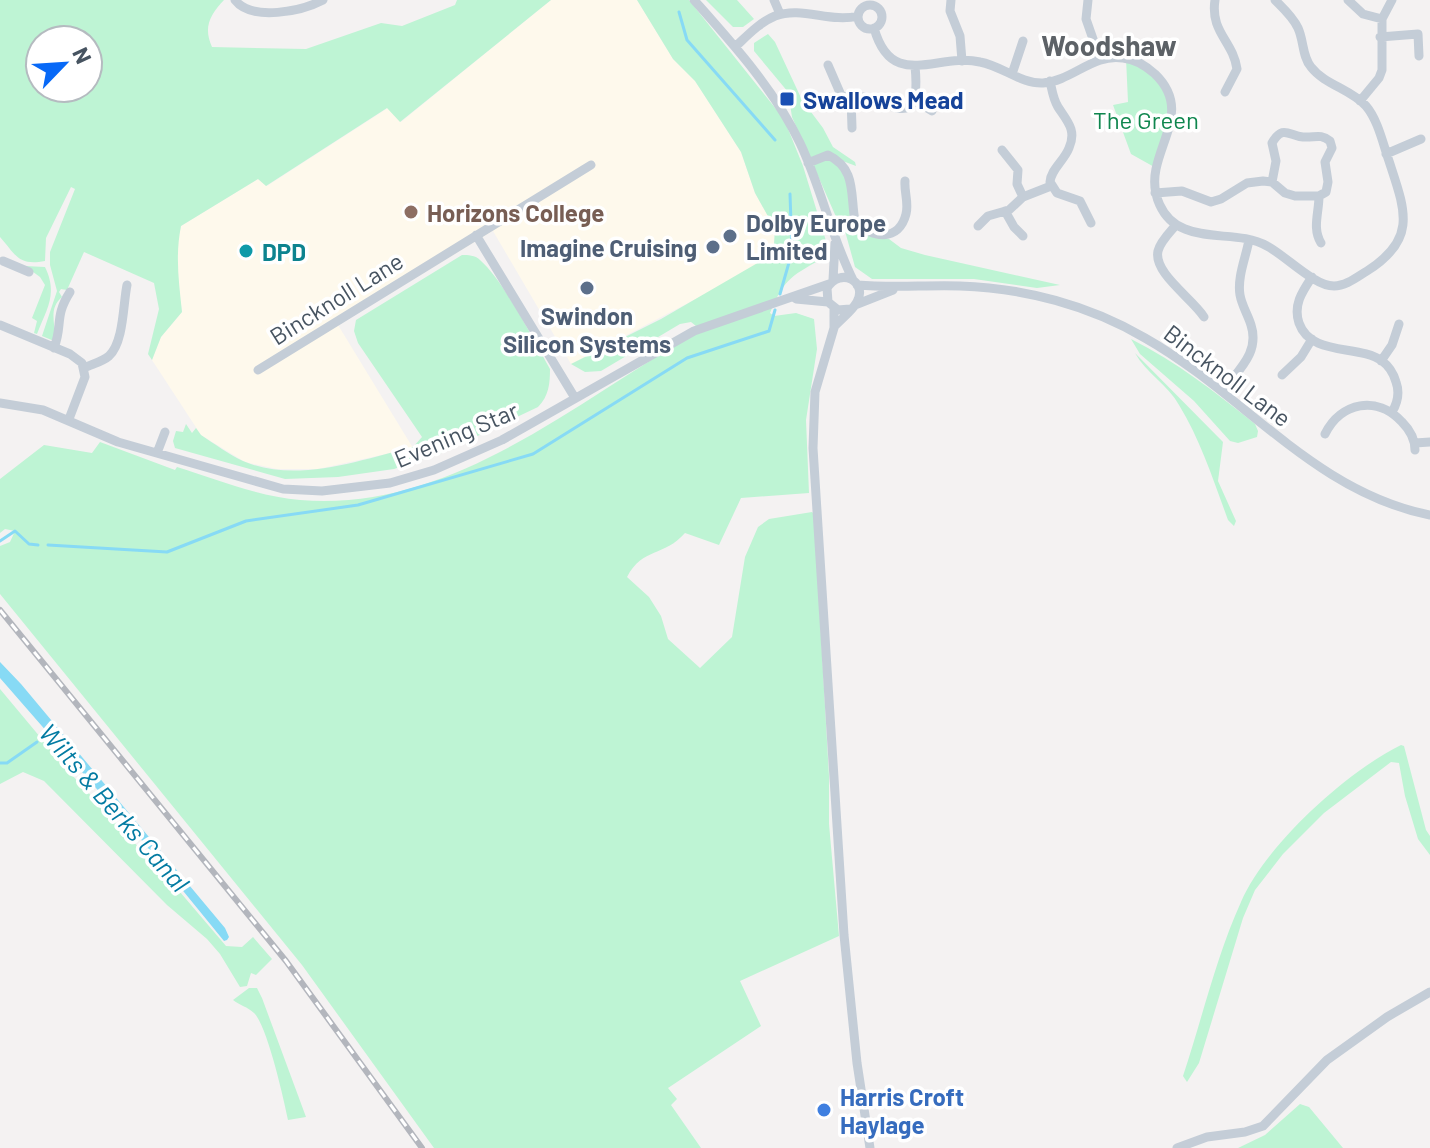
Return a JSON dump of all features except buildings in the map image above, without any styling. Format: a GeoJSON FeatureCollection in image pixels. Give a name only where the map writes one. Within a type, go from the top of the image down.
{"type":"FeatureCollection","features":[{"type":"Feature","properties":{"kind":"street"},"geometry":{"type":"LineString","coordinates":[[235,0],[242,7],[272,12],[295,10],[323,0]]}},
{"type":"Feature","properties":{"kind":"street"},"geometry":{"type":"LineString","coordinates":[[694,0],[773,95],[808,163],[835,243],[859,296],[834,328]]}},
{"type":"Feature","properties":{"kind":"street"},"geometry":{"type":"LineString","coordinates":[[774,0],[780,14]]}},
{"type":"Feature","properties":{"kind":"street"},"geometry":{"type":"LineString","coordinates":[[951,0],[950,11],[960,36],[962,61]]}},
{"type":"Feature","properties":{"kind":"street"},"geometry":{"type":"LineString","coordinates":[[1088,0],[1086,19],[1100,59]]}},
{"type":"Feature","properties":{"kind":"street"},"geometry":{"type":"LineString","coordinates":[[1215,0],[1217,29],[1234,54],[1237,69],[1225,92]]}},
{"type":"Feature","properties":{"kind":"street"},"geometry":{"type":"LineString","coordinates":[[874,28],[884,53],[904,65],[984,62],[1033,82],[1050,81],[1100,59],[1120,57],[1139,63],[1155,75],[1168,93],[1171,123],[1156,168],[1155,193],[1163,212],[1176,225],[1199,233],[1249,240],[1269,247],[1312,277],[1329,285],[1343,284],[1385,259],[1403,230],[1405,214],[1371,114],[1360,101],[1310,66],[1294,20],[1275,0]]}},
{"type":"Feature","properties":{"kind":"street"},"geometry":{"type":"LineString","coordinates":[[1348,0],[1363,14],[1382,19]]}},
{"type":"Feature","properties":{"kind":"street"},"geometry":{"type":"LineString","coordinates":[[1360,101],[1382,70],[1382,19],[1392,0]]}},
{"type":"Feature","properties":{"kind":"street"},"geometry":{"type":"LineString","coordinates":[[735,47],[764,22],[780,14],[839,19],[858,16],[864,7],[873,3],[882,16],[874,28]]}},
{"type":"Feature","properties":{"kind":"street"},"geometry":{"type":"LineString","coordinates":[[858,16],[861,25],[874,28]]}},
{"type":"Feature","properties":{"kind":"street"},"geometry":{"type":"LineString","coordinates":[[1380,37],[1418,34],[1419,56]]}},
{"type":"Feature","properties":{"kind":"street"},"geometry":{"type":"LineString","coordinates":[[1012,74],[1023,41]]}},
{"type":"Feature","properties":{"kind":"street"},"geometry":{"type":"LineString","coordinates":[[828,65],[841,95],[851,98],[863,95],[884,106],[900,109],[914,100],[917,86],[915,66]]}},
{"type":"Feature","properties":{"kind":"street"},"geometry":{"type":"LineString","coordinates":[[1050,81],[1056,105],[1069,121],[1072,131],[1069,148],[1050,176],[1051,186],[1057,193],[1080,201],[1091,223]]}},
{"type":"Feature","properties":{"kind":"street"},"geometry":{"type":"LineString","coordinates":[[851,98],[852,128]]}},
{"type":"Feature","properties":{"kind":"street"},"geometry":{"type":"LineString","coordinates":[[914,100],[932,111]]}},
{"type":"Feature","properties":{"kind":"street"},"geometry":{"type":"LineString","coordinates":[[1155,193],[1182,191],[1211,202],[1247,183],[1263,181],[1272,182],[1290,195],[1319,196],[1326,192],[1325,162],[1332,148],[1330,141],[1324,136],[1302,137],[1286,132],[1275,137],[1272,143],[1276,161],[1272,182]]}},
{"type":"Feature","properties":{"kind":"street"},"geometry":{"type":"LineString","coordinates":[[1386,154],[1421,139]]}},
{"type":"Feature","properties":{"kind":"street"},"geometry":{"type":"LineString","coordinates":[[1002,150],[1018,170],[1017,184],[1023,197]]}},
{"type":"Feature","properties":{"kind":"street"},"geometry":{"type":"LineString","coordinates":[[808,163],[828,155],[845,167],[853,190],[855,221],[882,236],[892,235],[903,222],[907,206],[905,181]]}},
{"type":"Feature","properties":{"kind":"street","name":"Bincknoll Lane"},"geometry":{"type":"LineString","coordinates":[[258,370],[591,165]]}},
{"type":"Feature","properties":{"kind":"street"},"geometry":{"type":"LineString","coordinates":[[978,226],[988,216],[1005,211],[1023,197],[1051,186]]}},
{"type":"Feature","properties":{"kind":"street"},"geometry":{"type":"LineString","coordinates":[[1319,196],[1314,228],[1321,243]]}},
{"type":"Feature","properties":{"kind":"street"},"geometry":{"type":"LineString","coordinates":[[1005,211],[1023,236]]}},
{"type":"Feature","properties":{"kind":"street"},"geometry":{"type":"LineString","coordinates":[[1176,225],[1159,248],[1159,262],[1167,276],[1204,317]]}},
{"type":"Feature","properties":{"kind":"street"},"geometry":{"type":"LineString","coordinates":[[476,235],[575,398]]}},
{"type":"Feature","properties":{"kind":"street"},"geometry":{"type":"LineString","coordinates":[[1223,391],[1247,360],[1253,345],[1252,330],[1240,296],[1249,240]]}},
{"type":"Feature","properties":{"kind":"street"},"geometry":{"type":"LineString","coordinates":[[835,243],[831,282],[826,291],[834,328],[815,392],[813,448],[844,935],[857,1063],[870,1148]]}},
{"type":"Feature","properties":{"kind":"street"},"geometry":{"type":"LineString","coordinates":[[1,258],[29,272]]}},
{"type":"Feature","properties":{"kind":"street"},"geometry":{"type":"LineString","coordinates":[[831,282],[844,277],[855,282]]}},
{"type":"Feature","properties":{"kind":"street"},"geometry":{"type":"LineString","coordinates":[[1312,277],[1299,296],[1297,308],[1301,327],[1312,339],[1381,361],[1394,377],[1398,390],[1392,412]]}},
{"type":"Feature","properties":{"kind":"street","name":"Evening Star"},"geometry":{"type":"LineString","coordinates":[[0,403],[35,408],[69,419],[118,442],[283,489],[322,491],[380,484],[413,477],[469,456],[530,426],[694,331],[831,282]]}},
{"type":"Feature","properties":{"kind":"street","name":"Bincknoll Lane"},"geometry":{"type":"LineString","coordinates":[[855,282],[896,289],[994,288],[1065,303],[1144,337],[1223,391],[1291,449],[1334,478],[1379,501],[1430,515]]}},
{"type":"Feature","properties":{"kind":"street"},"geometry":{"type":"LineString","coordinates":[[84,368],[104,360],[113,352],[129,301],[127,285]]}},
{"type":"Feature","properties":{"kind":"street","name":"Bincknoll Lane"},"geometry":{"type":"LineString","coordinates":[[853,307],[896,289]]}},
{"type":"Feature","properties":{"kind":"street"},"geometry":{"type":"LineString","coordinates":[[54,348],[59,336],[59,315],[70,292]]}},
{"type":"Feature","properties":{"kind":"street","name":"Evening Star"},"geometry":{"type":"LineString","coordinates":[[793,298],[831,305]]}},
{"type":"Feature","properties":{"kind":"street"},"geometry":{"type":"LineString","coordinates":[[831,305],[853,307]]}},
{"type":"Feature","properties":{"kind":"street"},"geometry":{"type":"LineString","coordinates":[[1381,361],[1395,338],[1399,324]]}},
{"type":"Feature","properties":{"kind":"street"},"geometry":{"type":"LineString","coordinates":[[0,325],[78,359],[84,368],[84,381],[69,419]]}},
{"type":"Feature","properties":{"kind":"street"},"geometry":{"type":"LineString","coordinates":[[1282,375],[1301,357],[1312,339]]}},
{"type":"Feature","properties":{"kind":"street"},"geometry":{"type":"LineString","coordinates":[[1325,434],[1336,416],[1354,406],[1376,405],[1392,412],[1409,430],[1415,446],[1430,442]]}},
{"type":"Feature","properties":{"kind":"street"},"geometry":{"type":"LineString","coordinates":[[157,453],[165,432]]}},
{"type":"Feature","properties":{"kind":"street"},"geometry":{"type":"LineString","coordinates":[[1177,1148],[1207,1137],[1259,1128],[1327,1060],[1387,1017],[1430,992]]}},
{"type":"Feature","properties":{"kind":"shaded area"},"geometry":{"type":"Polygon","coordinates":[[[551,0],[637,0],[673,59],[695,81],[741,152],[755,193],[775,229],[769,257],[736,278],[571,364],[493,231],[338,325],[413,448],[318,469],[277,469],[245,462],[201,435],[152,360],[161,337],[182,312],[177,272],[181,226],[258,179],[267,186],[388,108],[401,122],[551,0]]]}},
{"type":"Feature","properties":{"kind":"green space"},"geometry":{"type":"Polygon","coordinates":[[[0,0],[224,0],[209,22],[212,47],[306,49],[381,23],[402,26],[455,5],[457,0],[551,0],[400,122],[387,108],[266,186],[258,179],[181,226],[178,259],[182,312],[161,337],[152,360],[148,354],[159,309],[154,283],[84,252],[67,290],[61,289],[59,292],[62,297],[54,312],[54,341],[42,336],[57,291],[50,252],[75,189],[71,187],[46,238],[45,261],[29,262],[14,254],[0,237],[0,0]]]}},
{"type":"Feature","properties":{"kind":"green space"},"geometry":{"type":"Polygon","coordinates":[[[637,0],[689,0],[784,119],[803,166],[826,241],[826,256],[791,278],[780,291],[770,313],[774,316],[796,313],[814,319],[817,349],[806,420],[809,493],[741,498],[719,545],[685,533],[669,546],[640,561],[627,577],[649,597],[661,616],[668,639],[700,668],[732,637],[745,557],[758,527],[769,519],[814,514],[829,824],[839,936],[740,981],[761,1026],[668,1088],[677,1099],[671,1105],[701,1148],[434,1148],[302,965],[0,594],[0,546],[10,542],[15,531],[5,529],[0,533],[0,479],[44,445],[92,453],[100,442],[175,470],[177,467],[285,498],[356,499],[409,489],[461,470],[511,446],[701,330],[691,322],[680,324],[601,371],[585,372],[571,364],[661,319],[768,257],[774,244],[775,229],[755,193],[741,152],[695,81],[673,59],[637,0]]]}},
{"type":"Feature","properties":{"kind":"green space"},"geometry":{"type":"Polygon","coordinates":[[[706,0],[737,0],[754,19],[743,27],[733,27],[706,0]]]}},
{"type":"Feature","properties":{"kind":"green space"},"geometry":{"type":"Polygon","coordinates":[[[768,34],[775,42],[802,100],[833,147],[855,162],[856,166],[840,160],[852,215],[837,219],[792,117],[788,92],[754,51],[754,43],[768,34]]]}},
{"type":"Feature","properties":{"kind":"green space","name":"The Green"},"geometry":{"type":"Polygon","coordinates":[[[1126,58],[1161,80],[1172,110],[1156,168],[1131,154],[1113,105],[1128,102],[1126,58]]]}},
{"type":"Feature","properties":{"kind":"green space"},"geometry":{"type":"Polygon","coordinates":[[[854,226],[868,235],[889,239],[901,248],[925,255],[1060,285],[1037,288],[974,279],[872,279],[855,267],[845,231],[854,226]]]}},
{"type":"Feature","properties":{"kind":"green space"},"geometry":{"type":"Polygon","coordinates":[[[462,255],[478,258],[489,269],[518,311],[550,369],[548,389],[538,407],[444,452],[394,469],[338,477],[285,479],[175,448],[173,441],[176,431],[183,432],[186,424],[192,433],[196,428],[201,435],[227,452],[263,468],[328,468],[413,447],[422,437],[358,343],[354,331],[356,320],[462,255]]]}},
{"type":"Feature","properties":{"kind":"green space"},"geometry":{"type":"Polygon","coordinates":[[[25,266],[45,267],[51,285],[50,301],[37,334],[34,333],[37,321],[32,318],[45,285],[25,266]]]}},
{"type":"Feature","properties":{"kind":"green space"},"geometry":{"type":"Polygon","coordinates":[[[1131,339],[1225,400],[1255,424],[1257,437],[1238,443],[1230,441],[1194,401],[1140,354],[1131,339]]]}},
{"type":"Feature","properties":{"kind":"green space"},"geometry":{"type":"Polygon","coordinates":[[[1135,353],[1223,442],[1218,481],[1236,521],[1234,526],[1228,520],[1200,447],[1179,405],[1135,353]]]}},
{"type":"Feature","properties":{"kind":"green space"},"geometry":{"type":"Polygon","coordinates":[[[0,689],[71,774],[226,946],[242,947],[253,937],[272,959],[256,975],[251,973],[247,986],[240,987],[207,939],[167,905],[44,781],[23,772],[0,784],[0,689]]]}},
{"type":"Feature","properties":{"kind":"green space"},"geometry":{"type":"Polygon","coordinates":[[[1404,746],[1430,836],[1430,855],[1418,839],[1399,763],[1391,762],[1324,813],[1283,854],[1255,890],[1243,918],[1199,1063],[1187,1082],[1183,1076],[1217,966],[1232,923],[1253,880],[1268,858],[1309,813],[1356,773],[1404,746]]]}},
{"type":"Feature","properties":{"kind":"green space"},"geometry":{"type":"Polygon","coordinates":[[[249,988],[257,988],[262,998],[306,1117],[288,1120],[259,1020],[252,1011],[233,1000],[249,988]]]}},
{"type":"Feature","properties":{"kind":"green space"},"geometry":{"type":"Polygon","coordinates":[[[1300,1104],[1309,1107],[1343,1148],[1238,1148],[1265,1135],[1300,1104]]]}},
{"type":"Feature","properties":{"kind":"water","name":"Wilts & Berks Canal"},"geometry":{"type":"Polygon","coordinates":[[[0,662],[225,928],[229,937],[227,940],[224,941],[144,843],[0,678],[0,662]]]}},
{"type":"Feature","properties":{"kind":"waterway"},"geometry":{"type":"LineString","coordinates":[[679,12],[687,40],[775,140]]}},
{"type":"Feature","properties":{"kind":"waterway"},"geometry":{"type":"LineString","coordinates":[[780,294],[792,252],[790,194]]}},
{"type":"Feature","properties":{"kind":"waterway"},"geometry":{"type":"LineString","coordinates":[[48,545],[167,552],[246,521],[358,505],[533,454],[687,358],[769,331],[775,310]]}},
{"type":"Feature","properties":{"kind":"waterway"},"geometry":{"type":"LineString","coordinates":[[0,541],[15,531],[29,544],[38,545]]}},
{"type":"Feature","properties":{"kind":"waterway","name":"Wilts & Berks Canal"},"geometry":{"type":"LineString","coordinates":[[0,763],[7,763],[37,742]]}},
{"type":"Feature","properties":{"kind":"railway"},"geometry":{"type":"LineString","coordinates":[[0,610],[286,961],[422,1148]]}},
{"type":"Feature","properties":{"kind":"place","name":"Swallows Mead"},"geometry":{"type":"Point","coordinates":[787,99]}},
{"type":"Feature","properties":{"kind":"place","name":"Horizons College"},"geometry":{"type":"Point","coordinates":[411,212]}},
{"type":"Feature","properties":{"kind":"place","name":"Dolby Europe Limited"},"geometry":{"type":"Point","coordinates":[730,236]}},
{"type":"Feature","properties":{"kind":"place","name":"Imagine Cruising"},"geometry":{"type":"Point","coordinates":[713,247]}},
{"type":"Feature","properties":{"kind":"place","name":"DPD"},"geometry":{"type":"Point","coordinates":[246,251]}},
{"type":"Feature","properties":{"kind":"place","name":"Swindon Silicon Systems"},"geometry":{"type":"Point","coordinates":[587,288]}},
{"type":"Feature","properties":{"kind":"place","name":"Harris Croft Haylage"},"geometry":{"type":"Point","coordinates":[824,1110]}},
{"type":"Feature","properties":{"kind":"district","name":"Woodshaw"},"geometry":{"type":"Point","coordinates":[1109,45]}}]}
